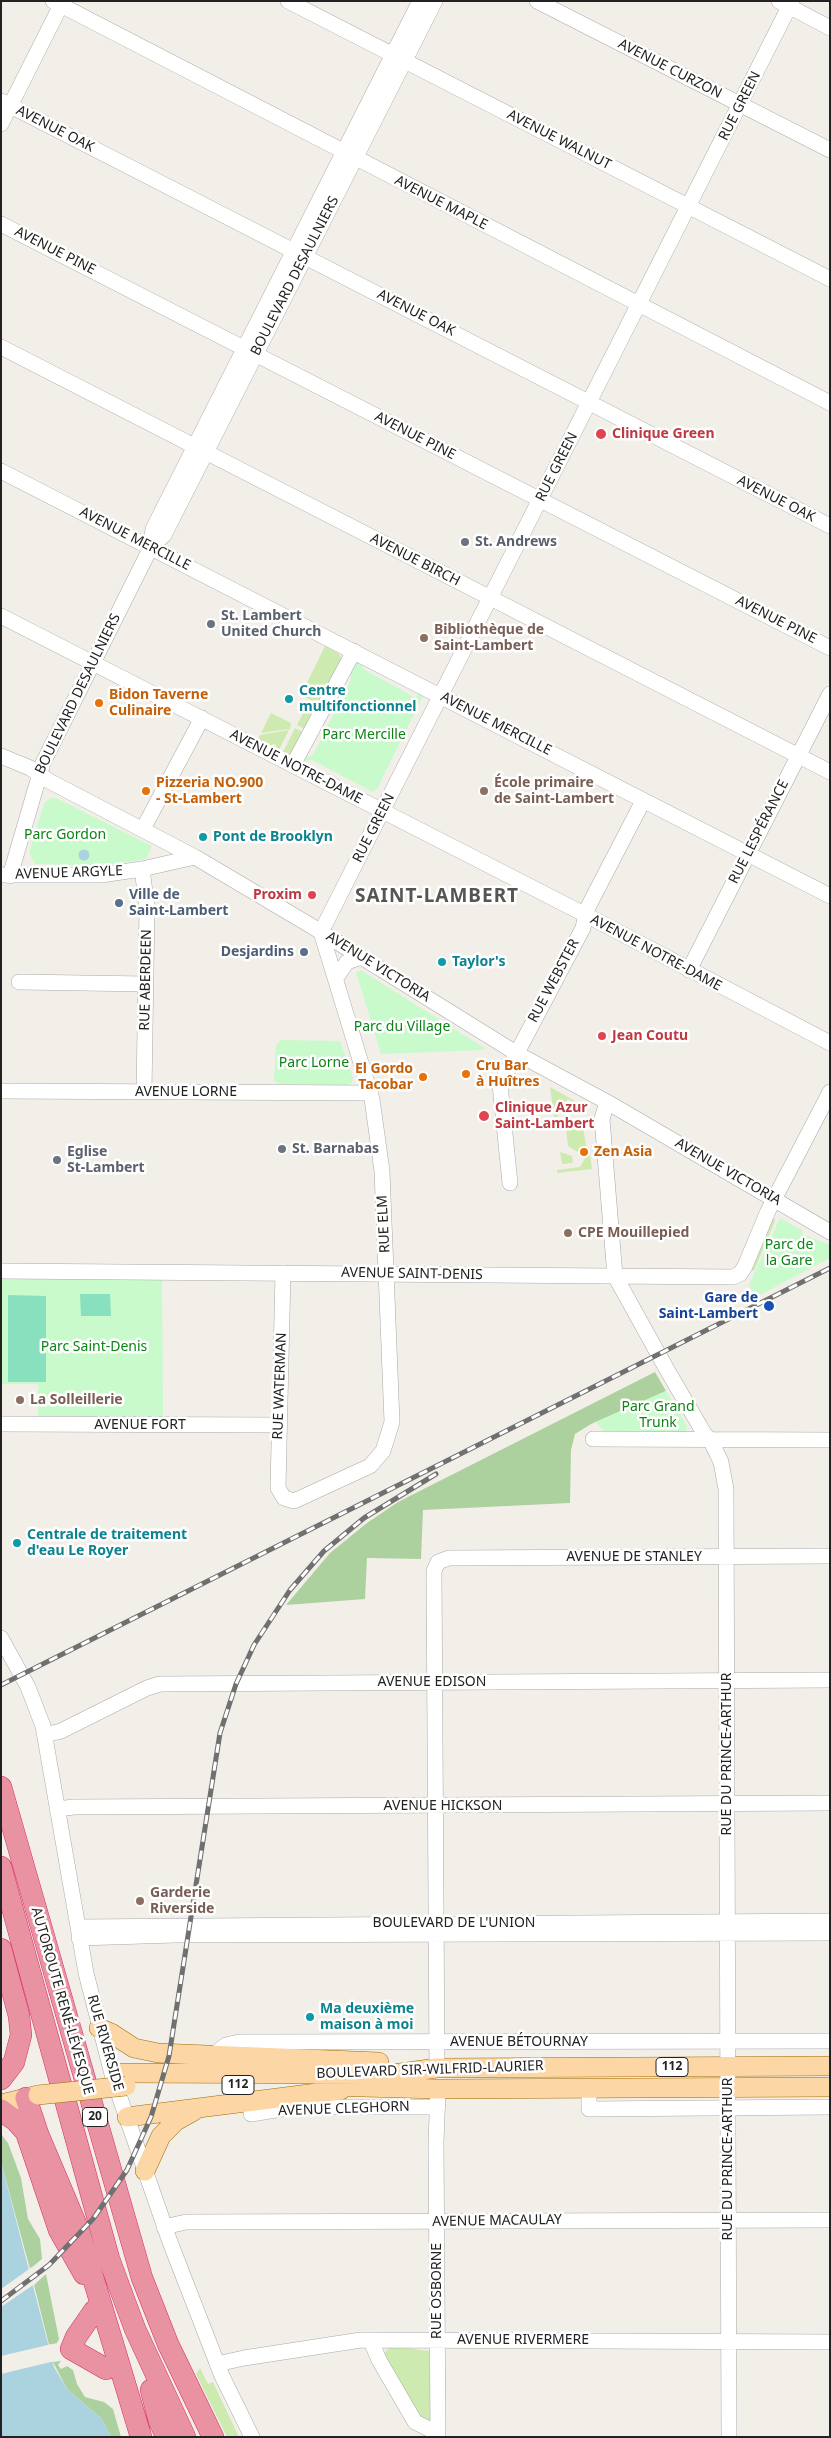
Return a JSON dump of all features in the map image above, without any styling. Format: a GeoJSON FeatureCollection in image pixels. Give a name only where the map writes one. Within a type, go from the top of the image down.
{"type":"FeatureCollection","features":[{"type":"Feature","properties":{"kind":"highway","name":"AUTOROUTE RENÉ-LÉVESQUE"},"geometry":{"type":"LineString","coordinates":[[1,1788],[142,2278],[168,2344],[213,2437]]}},
{"type":"Feature","properties":{"kind":"highway","name":"AUTOROUTE RENÉ-LÉVESQUE"},"geometry":{"type":"LineString","coordinates":[[1,1867],[102,2235],[134,2329],[185,2437]]}},
{"type":"Feature","properties":{"kind":"highway"},"geometry":{"type":"LineString","coordinates":[[1,1949],[19,2016],[21,2035],[16,2056],[1,2079]]}},
{"type":"Feature","properties":{"kind":"highway"},"geometry":{"type":"LineString","coordinates":[[33,2092],[36,2129],[79,2231],[140,2437]]}},
{"type":"Feature","properties":{"kind":"highway"},"geometry":{"type":"LineString","coordinates":[[1,2110],[20,2124],[28,2138],[52,2212],[62,2236],[85,2277],[106,2369],[126,2437]]}},
{"type":"Feature","properties":{"kind":"highway"},"geometry":{"type":"LineString","coordinates":[[94,2311],[76,2337],[71,2349],[106,2369]]}},
{"type":"Feature","properties":{"kind":"highway"},"geometry":{"type":"LineString","coordinates":[[134,2329],[159,2421],[167,2437]]}},
{"type":"Feature","properties":{"kind":"main road"},"geometry":{"type":"LineString","coordinates":[[99,2028],[146,2052],[364,2062],[406,2062],[437,2068]]}},
{"type":"Feature","properties":{"kind":"main road"},"geometry":{"type":"LineString","coordinates":[[289,2072],[364,2062]]}},
{"type":"Feature","properties":{"kind":"main road","name":"BOULEVARD SIR-WILFRID-LAURIER"},"geometry":{"type":"LineString","coordinates":[[1,2091],[33,2092],[124,2079],[289,2072],[393,2074],[437,2068],[830,2066]]}},
{"type":"Feature","properties":{"kind":"main road"},"geometry":{"type":"LineString","coordinates":[[438,2098],[444,2080],[478,2068]]}},
{"type":"Feature","properties":{"kind":"main road","name":"BOULEVARD SIR-WILFRID-LAURIER"},"geometry":{"type":"LineString","coordinates":[[124,2079],[311,2085],[438,2098],[589,2088],[830,2087]]}},
{"type":"Feature","properties":{"kind":"main road"},"geometry":{"type":"LineString","coordinates":[[126,2117],[353,2088]]}},
{"type":"Feature","properties":{"kind":"main road","name":"BOULEVARD SIR-WILFRID-LAURIER"},"geometry":{"type":"LineString","coordinates":[[1,2104],[33,2092]]}},
{"type":"Feature","properties":{"kind":"main road"},"geometry":{"type":"LineString","coordinates":[[145,2171],[164,2132],[181,2118],[200,2108]]}},
{"type":"Feature","properties":{"kind":"street","name":"AVENUE WALNUT"},"geometry":{"type":"LineString","coordinates":[[288,1],[830,279]]}},
{"type":"Feature","properties":{"kind":"street","name":"BOULEVARD DESAULNIERS"},"geometry":{"type":"LineString","coordinates":[[399,58],[420,1]]}},
{"type":"Feature","properties":{"kind":"street","name":"BOULEVARD DESAULNIERS"},"geometry":{"type":"LineString","coordinates":[[6,875],[38,775],[92,662],[151,547],[164,535],[201,450],[250,351],[399,58],[434,1]]}},
{"type":"Feature","properties":{"kind":"street","name":"AVENUE CURZON"},"geometry":{"type":"LineString","coordinates":[[537,1],[830,150]]}},
{"type":"Feature","properties":{"kind":"street"},"geometry":{"type":"LineString","coordinates":[[1,124],[6,103],[59,3]]}},
{"type":"Feature","properties":{"kind":"street","name":"AVENUE MAPLE"},"geometry":{"type":"LineString","coordinates":[[59,3],[350,156],[830,403]]}},
{"type":"Feature","properties":{"kind":"street","name":"RUE GREEN"},"geometry":{"type":"LineString","coordinates":[[321,932],[688,206],[741,105],[787,3]]}},
{"type":"Feature","properties":{"kind":"street"},"geometry":{"type":"LineString","coordinates":[[787,3],[830,28]]}},
{"type":"Feature","properties":{"kind":"street","name":"AVENUE OAK"},"geometry":{"type":"LineString","coordinates":[[6,103],[830,526]]}},
{"type":"Feature","properties":{"kind":"street","name":"AVENUE PINE"},"geometry":{"type":"LineString","coordinates":[[1,224],[830,648]]}},
{"type":"Feature","properties":{"kind":"street","name":"AVENUE BIRCH"},"geometry":{"type":"LineString","coordinates":[[1,347],[830,772]]}},
{"type":"Feature","properties":{"kind":"street","name":"AVENUE MERCILLE"},"geometry":{"type":"LineString","coordinates":[[1,471],[830,896]]}},
{"type":"Feature","properties":{"kind":"street","name":"AVENUE NOTRE-DAME"},"geometry":{"type":"LineString","coordinates":[[1,616],[586,915],[830,1044]]}},
{"type":"Feature","properties":{"kind":"street"},"geometry":{"type":"LineString","coordinates":[[293,766],[354,652]]}},
{"type":"Feature","properties":{"kind":"street","name":"RUE LESPÉRANCE"},"geometry":{"type":"LineString","coordinates":[[689,970],[830,694]]}},
{"type":"Feature","properties":{"kind":"street"},"geometry":{"type":"LineString","coordinates":[[143,829],[202,718]]}},
{"type":"Feature","properties":{"kind":"street","name":"AVENUE VICTORIA"},"geometry":{"type":"LineString","coordinates":[[1,756],[30,768],[38,775],[195,857],[362,957],[516,1053],[608,1102],[775,1198],[830,1232]]}},
{"type":"Feature","properties":{"kind":"street","name":"RUE WEBSTER"},"geometry":{"type":"LineString","coordinates":[[510,1183],[500,1085],[583,928],[586,915],[643,801]]}},
{"type":"Feature","properties":{"kind":"street","name":"AVENUE ARGYLE"},"geometry":{"type":"LineString","coordinates":[[6,875],[102,875],[142,869],[195,857]]}},
{"type":"Feature","properties":{"kind":"street","name":"RUE ABERDEEN"},"geometry":{"type":"LineString","coordinates":[[142,869],[147,907],[144,1092]]}},
{"type":"Feature","properties":{"kind":"street","name":"RUE ELM"},"geometry":{"type":"LineString","coordinates":[[284,1498],[294,1501],[304,1498],[370,1466],[383,1451],[392,1422],[381,1166],[371,1093],[321,932]]}},
{"type":"Feature","properties":{"kind":"street"},"geometry":{"type":"LineString","coordinates":[[336,978],[347,962],[362,957]]}},
{"type":"Feature","properties":{"kind":"street"},"geometry":{"type":"LineString","coordinates":[[19,982],[146,984]]}},
{"type":"Feature","properties":{"kind":"street","name":"AVENUE LORNE"},"geometry":{"type":"LineString","coordinates":[[1,1091],[371,1093]]}},
{"type":"Feature","properties":{"kind":"street"},"geometry":{"type":"LineString","coordinates":[[775,1198],[830,1092]]}},
{"type":"Feature","properties":{"kind":"street","name":"RUE DU PRINCE-ARTHUR"},"geometry":{"type":"LineString","coordinates":[[608,1102],[602,1119],[615,1276],[705,1435],[710,1439],[721,1462],[726,1489],[729,2437]]}},
{"type":"Feature","properties":{"kind":"street","name":"AVENUE SAINT-DENIS"},"geometry":{"type":"LineString","coordinates":[[1,1271],[737,1276],[745,1266],[775,1198]]}},
{"type":"Feature","properties":{"kind":"street","name":"RUE WATERMAN"},"geometry":{"type":"LineString","coordinates":[[282,1273],[282,1410],[279,1425],[278,1488],[284,1498]]}},
{"type":"Feature","properties":{"kind":"street","name":"AVENUE FORT"},"geometry":{"type":"LineString","coordinates":[[1,1424],[279,1425]]}},
{"type":"Feature","properties":{"kind":"street"},"geometry":{"type":"LineString","coordinates":[[593,1439],[830,1440]]}},
{"type":"Feature","properties":{"kind":"street","name":"AVENUE DE STANLEY"},"geometry":{"type":"LineString","coordinates":[[435,1681],[434,1571],[438,1562],[449,1558],[830,1556]]}},
{"type":"Feature","properties":{"kind":"street","name":"RUE RIVERSIDE"},"geometry":{"type":"LineString","coordinates":[[1,1638],[32,1695],[45,1735],[78,1932],[99,2028],[126,2117],[164,2227],[217,2364],[252,2437]]}},
{"type":"Feature","properties":{"kind":"street","name":"AVENUE EDISON"},"geometry":{"type":"LineString","coordinates":[[45,1735],[61,1731],[148,1688],[160,1684],[830,1680]]}},
{"type":"Feature","properties":{"kind":"street"},"geometry":{"type":"LineString","coordinates":[[435,1681],[437,2068]]}},
{"type":"Feature","properties":{"kind":"street","name":"AVENUE HICKSON"},"geometry":{"type":"LineString","coordinates":[[57,1809],[830,1803]]}},
{"type":"Feature","properties":{"kind":"street","name":"BOULEVARD DE L'UNION"},"geometry":{"type":"LineString","coordinates":[[727,1928],[830,1921]]}},
{"type":"Feature","properties":{"kind":"street","name":"BOULEVARD DE L'UNION"},"geometry":{"type":"LineString","coordinates":[[78,1932],[727,1928],[830,1933]]}},
{"type":"Feature","properties":{"kind":"street","name":"AVENUE BÉTOURNAY"},"geometry":{"type":"LineString","coordinates":[[212,2056],[234,2042],[830,2041]]}},
{"type":"Feature","properties":{"kind":"street"},"geometry":{"type":"LineString","coordinates":[[589,2088],[589,2109],[830,2107]]}},
{"type":"Feature","properties":{"kind":"street","name":"AVENUE CLEGHORN"},"geometry":{"type":"LineString","coordinates":[[251,2114],[294,2107],[438,2098]]}},
{"type":"Feature","properties":{"kind":"street","name":"RUE OSBORNE"},"geometry":{"type":"LineString","coordinates":[[438,2098],[438,2435]]}},
{"type":"Feature","properties":{"kind":"street","name":"AVENUE MACAULAY"},"geometry":{"type":"LineString","coordinates":[[164,2227],[182,2222],[830,2220]]}},
{"type":"Feature","properties":{"kind":"street","name":"RUE OSBORNE"},"geometry":{"type":"LineString","coordinates":[[371,2341],[379,2360],[415,2422],[438,2435]]}},
{"type":"Feature","properties":{"kind":"street","name":"AVENUE RIVERMERE"},"geometry":{"type":"LineString","coordinates":[[217,2364],[292,2350],[371,2341],[830,2342]]}},
{"type":"Feature","properties":{"kind":"green space"},"geometry":{"type":"Polygon","coordinates":[[[325,646],[339,654],[342,659],[323,698],[312,701],[301,695],[325,646]]]}},
{"type":"Feature","properties":{"kind":"green space","name":"Parc Mercille"},"geometry":{"type":"Polygon","coordinates":[[[358,662],[362,663],[363,669],[414,697],[418,695],[416,690],[423,696],[377,789],[373,792],[312,760],[305,761],[304,758],[313,755],[351,680],[350,672],[358,662]]]}},
{"type":"Feature","properties":{"kind":"green space"},"geometry":{"type":"Polygon","coordinates":[[[307,705],[313,716],[306,730],[297,725],[307,705]]]}},
{"type":"Feature","properties":{"kind":"green space"},"geometry":{"type":"Polygon","coordinates":[[[271,713],[291,723],[290,729],[261,733],[271,713]]]}},
{"type":"Feature","properties":{"kind":"green space"},"geometry":{"type":"Polygon","coordinates":[[[295,728],[305,733],[290,756],[283,752],[295,728]]]}},
{"type":"Feature","properties":{"kind":"green space"},"geometry":{"type":"Polygon","coordinates":[[[289,730],[279,750],[275,748],[276,745],[273,744],[271,746],[258,739],[260,735],[289,730]]]}},
{"type":"Feature","properties":{"kind":"green space","name":"Parc Gordon"},"geometry":{"type":"Polygon","coordinates":[[[51,798],[56,798],[152,846],[146,859],[102,866],[35,864],[29,853],[32,840],[45,802],[51,798]]]}},
{"type":"Feature","properties":{"kind":"green space","name":"Parc du Village"},"geometry":{"type":"Polygon","coordinates":[[[362,971],[485,1048],[483,1050],[381,1054],[356,972],[362,971]]]}},
{"type":"Feature","properties":{"kind":"green space","name":"Parc Lorne"},"geometry":{"type":"Polygon","coordinates":[[[281,1040],[340,1041],[353,1078],[352,1083],[347,1085],[281,1084],[274,1081],[276,1045],[281,1040]]]}},
{"type":"Feature","properties":{"kind":"green space"},"geometry":{"type":"Polygon","coordinates":[[[550,1087],[577,1102],[576,1104],[568,1099],[557,1117],[554,1117],[550,1087]]]}},
{"type":"Feature","properties":{"kind":"green space"},"geometry":{"type":"Polygon","coordinates":[[[583,1126],[586,1146],[581,1154],[568,1146],[566,1128],[583,1126]]]}},
{"type":"Feature","properties":{"kind":"green space"},"geometry":{"type":"Polygon","coordinates":[[[560,1152],[572,1156],[573,1163],[562,1164],[560,1152]]]}},
{"type":"Feature","properties":{"kind":"green space"},"geometry":{"type":"Polygon","coordinates":[[[587,1155],[590,1155],[592,1169],[557,1173],[557,1170],[580,1167],[587,1155]]]}},
{"type":"Feature","properties":{"kind":"green space"},"geometry":{"type":"Polygon","coordinates":[[[774,1218],[775,1221],[754,1271],[750,1270],[772,1219],[774,1218]]]}},
{"type":"Feature","properties":{"kind":"green space","name":"Parc de la Gare"},"geometry":{"type":"Polygon","coordinates":[[[780,1218],[803,1231],[802,1234],[830,1245],[830,1258],[756,1297],[749,1285],[780,1218]]]}},
{"type":"Feature","properties":{"kind":"green space","name":"Parc Saint-Denis"},"geometry":{"type":"Polygon","coordinates":[[[1,1278],[162,1280],[163,1417],[38,1416],[38,1384],[1,1384],[1,1278]]]}},
{"type":"Feature","properties":{"kind":"green space"},"geometry":{"type":"Polygon","coordinates":[[[80,1294],[110,1294],[111,1316],[81,1316],[80,1294]]]}},
{"type":"Feature","properties":{"kind":"green space"},"geometry":{"type":"Polygon","coordinates":[[[8,1295],[46,1296],[46,1382],[8,1382],[8,1295]]]}},
{"type":"Feature","properties":{"kind":"green space"},"geometry":{"type":"Polygon","coordinates":[[[655,1372],[666,1391],[591,1424],[575,1434],[571,1450],[570,1503],[423,1510],[421,1559],[367,1558],[365,1599],[286,1605],[330,1553],[367,1523],[398,1502],[655,1372]]]}},
{"type":"Feature","properties":{"kind":"green space","name":"Parc Grand Trunk"},"geometry":{"type":"Polygon","coordinates":[[[666,1391],[687,1426],[686,1433],[605,1433],[596,1422],[666,1391]]]}},
{"type":"Feature","properties":{"kind":"green space"},"geometry":{"type":"Polygon","coordinates":[[[1,2134],[8,2143],[21,2178],[28,2219],[40,2239],[42,2259],[30,2269],[1,2162],[1,2134]]]}},
{"type":"Feature","properties":{"kind":"green space"},"geometry":{"type":"Polygon","coordinates":[[[46,2274],[59,2339],[57,2343],[49,2345],[34,2285],[46,2274]]]}},
{"type":"Feature","properties":{"kind":"green space"},"geometry":{"type":"Polygon","coordinates":[[[391,2346],[429,2351],[431,2418],[428,2422],[423,2421],[383,2354],[391,2346]]]}},
{"type":"Feature","properties":{"kind":"green space"},"geometry":{"type":"Polygon","coordinates":[[[61,2361],[58,2365],[61,2369],[67,2366],[73,2370],[77,2384],[85,2397],[104,2402],[113,2409],[121,2437],[111,2437],[102,2419],[67,2389],[53,2362],[61,2361]]]}},
{"type":"Feature","properties":{"kind":"green space"},"geometry":{"type":"Polygon","coordinates":[[[200,2368],[208,2384],[213,2382],[239,2437],[227,2437],[196,2374],[200,2368]]]}},
{"type":"Feature","properties":{"kind":"water"},"geometry":{"type":"Polygon","coordinates":[[[84,849],[90,855],[84,861],[78,855],[84,849]]]}},
{"type":"Feature","properties":{"kind":"water"},"geometry":{"type":"Polygon","coordinates":[[[1,2162],[54,2367],[67,2389],[102,2419],[111,2437],[1,2437],[1,2162]]]}},
{"type":"Feature","properties":{"kind":"pier"},"geometry":{"type":"Polygon","coordinates":[[[32,2267],[36,2283],[1,2307],[1,2289],[32,2267]]]}},
{"type":"Feature","properties":{"kind":"pier"},"geometry":{"type":"Polygon","coordinates":[[[52,2344],[55,2361],[1,2374],[1,2356],[52,2344]]]}},
{"type":"Feature","properties":{"kind":"railway"},"geometry":{"type":"LineString","coordinates":[[1,1685],[830,1268]]}},
{"type":"Feature","properties":{"kind":"railway"},"geometry":{"type":"LineString","coordinates":[[1,2301],[49,2265],[93,2219],[127,2170],[151,2117],[169,2056],[220,1733],[236,1684],[254,1645],[290,1590],[324,1551],[364,1518],[436,1474]]}},
{"type":"Feature","properties":{"kind":"place","name":"Clinique Green"},"geometry":{"type":"Point","coordinates":[601,434]}},
{"type":"Feature","properties":{"kind":"place","name":"St. Andrews"},"geometry":{"type":"Point","coordinates":[465,542]}},
{"type":"Feature","properties":{"kind":"place","name":"St. Lambert United Church"},"geometry":{"type":"Point","coordinates":[211,624]}},
{"type":"Feature","properties":{"kind":"place","name":"Bibliothèque de Saint-Lambert"},"geometry":{"type":"Point","coordinates":[424,638]}},
{"type":"Feature","properties":{"kind":"place","name":"Centre multifonctionnel"},"geometry":{"type":"Point","coordinates":[289,699]}},
{"type":"Feature","properties":{"kind":"place","name":"Bidon Taverne Culinaire"},"geometry":{"type":"Point","coordinates":[99,703]}},
{"type":"Feature","properties":{"kind":"place","name":"Pizzeria NO.900 - St-Lambert"},"geometry":{"type":"Point","coordinates":[146,791]}},
{"type":"Feature","properties":{"kind":"place","name":"École primaire de Saint-Lambert"},"geometry":{"type":"Point","coordinates":[484,791]}},
{"type":"Feature","properties":{"kind":"place","name":"Pont de Brooklyn"},"geometry":{"type":"Point","coordinates":[203,837]}},
{"type":"Feature","properties":{"kind":"place","name":"Proxim"},"geometry":{"type":"Point","coordinates":[312,895]}},
{"type":"Feature","properties":{"kind":"place","name":"Ville de Saint-Lambert"},"geometry":{"type":"Point","coordinates":[119,903]}},
{"type":"Feature","properties":{"kind":"place","name":"Desjardins"},"geometry":{"type":"Point","coordinates":[304,952]}},
{"type":"Feature","properties":{"kind":"place","name":"Taylor's"},"geometry":{"type":"Point","coordinates":[442,962]}},
{"type":"Feature","properties":{"kind":"place","name":"Jean Coutu"},"geometry":{"type":"Point","coordinates":[602,1036]}},
{"type":"Feature","properties":{"kind":"place","name":"Cru Bar à Huîtres"},"geometry":{"type":"Point","coordinates":[466,1074]}},
{"type":"Feature","properties":{"kind":"place","name":"El Gordo Tacobar"},"geometry":{"type":"Point","coordinates":[423,1077]}},
{"type":"Feature","properties":{"kind":"place","name":"Clinique Azur Saint-Lambert"},"geometry":{"type":"Point","coordinates":[484,1116]}},
{"type":"Feature","properties":{"kind":"place","name":"St. Barnabas"},"geometry":{"type":"Point","coordinates":[282,1149]}},
{"type":"Feature","properties":{"kind":"place","name":"Zen Asia"},"geometry":{"type":"Point","coordinates":[584,1152]}},
{"type":"Feature","properties":{"kind":"place","name":"Eglise St-Lambert"},"geometry":{"type":"Point","coordinates":[57,1160]}},
{"type":"Feature","properties":{"kind":"place","name":"CPE Mouillepied"},"geometry":{"type":"Point","coordinates":[568,1233]}},
{"type":"Feature","properties":{"kind":"place","name":"Gare de Saint-Lambert"},"geometry":{"type":"Point","coordinates":[769,1306]}},
{"type":"Feature","properties":{"kind":"place","name":"La Solleillerie"},"geometry":{"type":"Point","coordinates":[20,1400]}},
{"type":"Feature","properties":{"kind":"place","name":"Centrale de traitement d'eau Le Royer"},"geometry":{"type":"Point","coordinates":[17,1543]}},
{"type":"Feature","properties":{"kind":"place","name":"Garderie Riverside"},"geometry":{"type":"Point","coordinates":[140,1901]}},
{"type":"Feature","properties":{"kind":"place","name":"Ma deuxième maison à moi"},"geometry":{"type":"Point","coordinates":[310,2017]}},
{"type":"Feature","properties":{"kind":"district","name":"SAINT-LAMBERT"},"geometry":{"type":"Point","coordinates":[437,897]}}]}
